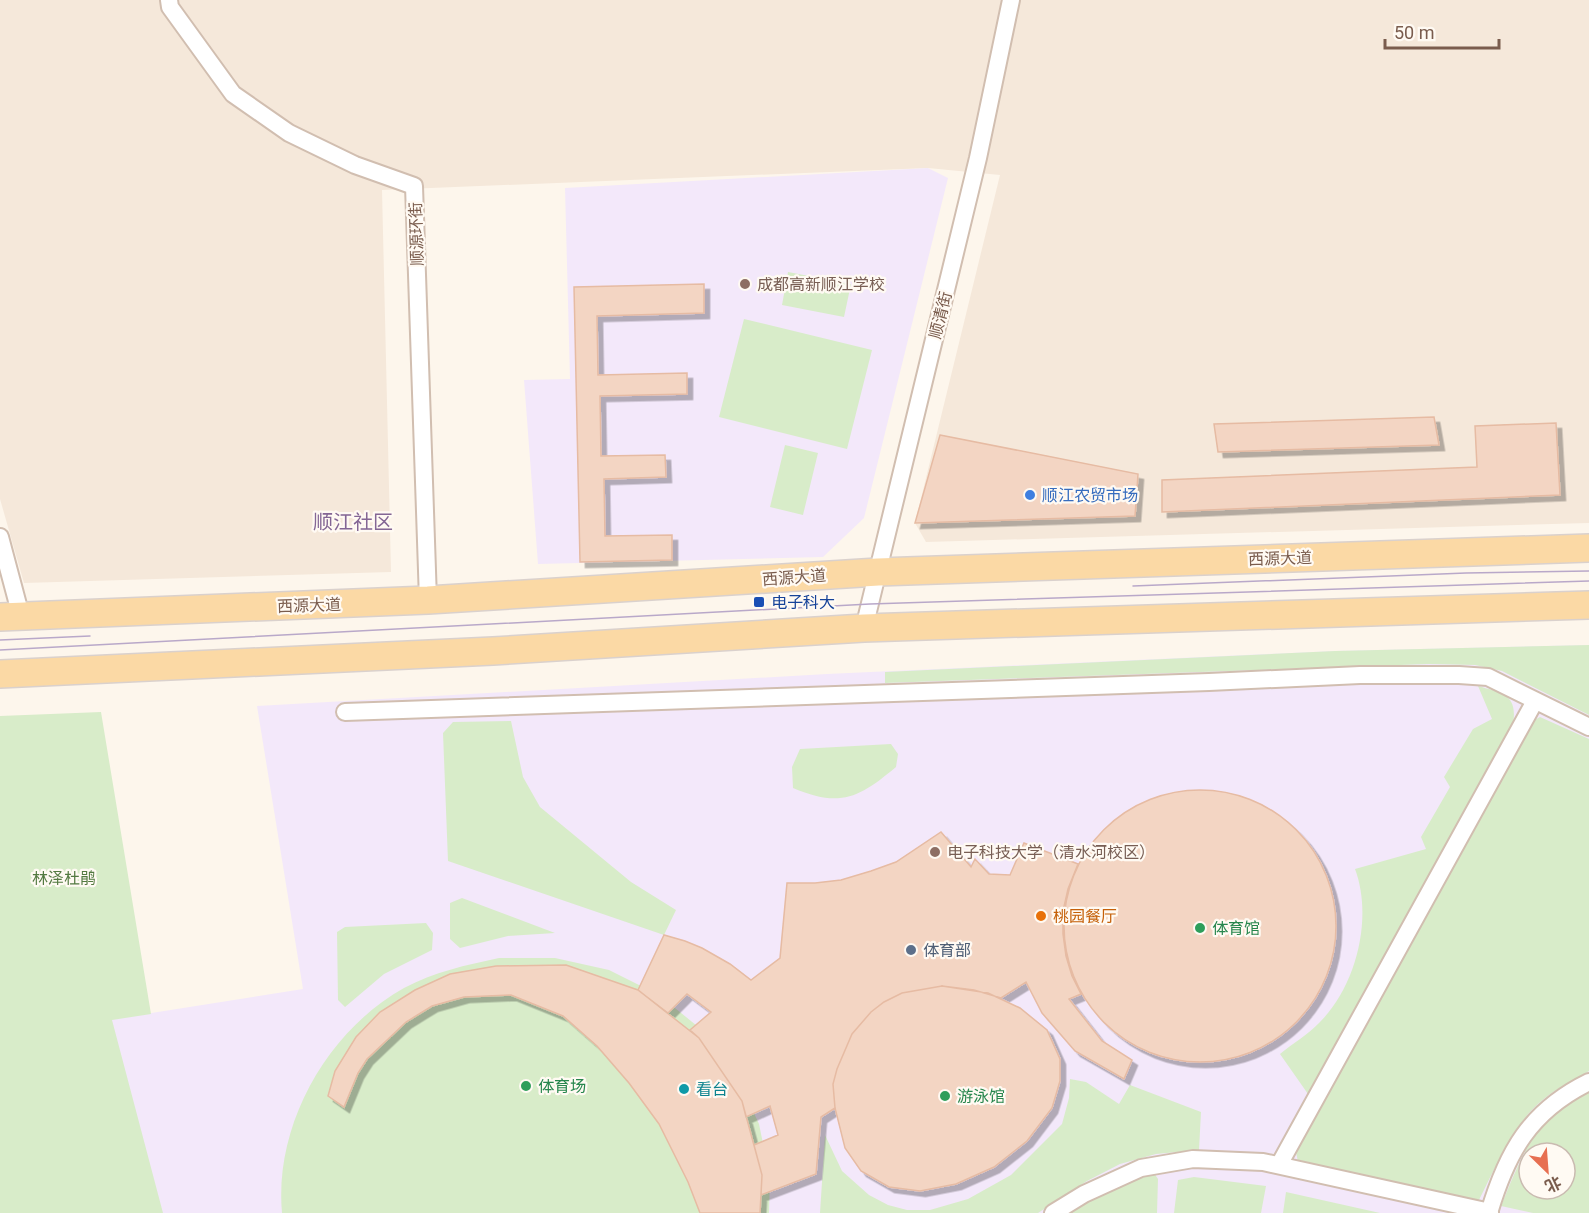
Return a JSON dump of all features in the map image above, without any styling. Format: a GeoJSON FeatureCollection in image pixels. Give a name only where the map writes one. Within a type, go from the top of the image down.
{"type":"FeatureCollection","features":[{"type":"Feature","properties":{"kind":"main road","name":"西源大道"},"geometry":{"type":"LineString","coordinates":[[10,617],[428,600],[878,572],[1589,548]]}},
{"type":"Feature","properties":{"kind":"main road"},"geometry":{"type":"LineString","coordinates":[[0,674],[505,650],[864,628],[1589,605]]}},
{"type":"Feature","properties":{"kind":"street","name":"顺源环街"},"geometry":{"type":"LineString","coordinates":[[169,0],[170,7],[232,94],[289,133],[355,165],[414,186],[428,600]]}},
{"type":"Feature","properties":{"kind":"street","name":"顺清街"},"geometry":{"type":"LineString","coordinates":[[864,628],[978,158],[1011,0]]}},
{"type":"Feature","properties":{"kind":"street"},"geometry":{"type":"LineString","coordinates":[[0,537],[10,617]]}},
{"type":"Feature","properties":{"kind":"street"},"geometry":{"type":"LineString","coordinates":[[345,712],[1360,675],[1459,675],[1488,677],[1589,727]]}},
{"type":"Feature","properties":{"kind":"street"},"geometry":{"type":"LineString","coordinates":[[1279,1165],[1535,701]]}},
{"type":"Feature","properties":{"kind":"street"},"geometry":{"type":"LineString","coordinates":[[1053,1213],[1084,1194],[1141,1168],[1193,1159],[1263,1162],[1489,1213],[1499,1180],[1515,1146],[1542,1114],[1561,1098],[1589,1082]]}},
{"type":"Feature","properties":{"kind":"shaded area"},"geometry":{"type":"Polygon","coordinates":[[[0,0],[1589,0],[1589,523],[926,542],[915,523],[1000,175],[928,168],[382,190],[391,572],[24,583],[0,499],[0,0]]]}},
{"type":"Feature","properties":{"kind":"shaded area","name":"成都高新顺江学校"},"geometry":{"type":"Polygon","coordinates":[[[928,168],[948,178],[864,518],[823,557],[538,564],[524,380],[570,379],[565,188],[928,168]]]}},
{"type":"Feature","properties":{"kind":"shaded area","name":"电子科技大学（清水河校区）"},"geometry":{"type":"Polygon","coordinates":[[[1589,645],[1589,1213],[0,1213],[0,1037],[303,989],[257,706],[827,674],[1335,651],[1589,645]]]}},
{"type":"Feature","properties":{"kind":"green space"},"geometry":{"type":"Polygon","coordinates":[[[788,272],[851,284],[844,317],[782,305],[788,272]]]}},
{"type":"Feature","properties":{"kind":"green space"},"geometry":{"type":"Polygon","coordinates":[[[744,319],[872,350],[847,449],[719,417],[744,319]]]}},
{"type":"Feature","properties":{"kind":"green space"},"geometry":{"type":"Polygon","coordinates":[[[785,445],[818,453],[803,515],[770,507],[785,445]]]}},
{"type":"Feature","properties":{"kind":"green space"},"geometry":{"type":"Polygon","coordinates":[[[1589,645],[1589,715],[1502,671],[1475,665],[1429,664],[885,683],[885,672],[1335,651],[1589,645]]]}},
{"type":"Feature","properties":{"kind":"green space"},"geometry":{"type":"Polygon","coordinates":[[[1478,686],[1506,696],[1513,706],[1513,724],[1308,1094],[1280,1054],[1311,1031],[1333,1007],[1352,970],[1362,929],[1360,888],[1355,869],[1426,849],[1421,837],[1450,787],[1444,777],[1473,729],[1492,719],[1478,686]]]}},
{"type":"Feature","properties":{"kind":"green space","name":"林泽杜鹃"},"geometry":{"type":"Polygon","coordinates":[[[101,712],[151,1014],[112,1020],[163,1213],[0,1213],[0,716],[101,712]]]}},
{"type":"Feature","properties":{"kind":"green space"},"geometry":{"type":"Polygon","coordinates":[[[1540,717],[1589,739],[1589,1071],[1550,1094],[1529,1113],[1505,1149],[1479,1200],[1298,1162],[1296,1152],[1531,722],[1540,717]]]}},
{"type":"Feature","properties":{"kind":"green space"},"geometry":{"type":"Polygon","coordinates":[[[511,721],[523,777],[540,807],[631,882],[676,910],[664,935],[448,861],[443,733],[453,722],[511,721]]]}},
{"type":"Feature","properties":{"kind":"green space"},"geometry":{"type":"Polygon","coordinates":[[[891,744],[898,754],[896,767],[860,793],[848,797],[824,798],[793,788],[792,767],[800,749],[891,744]]]}},
{"type":"Feature","properties":{"kind":"green space"},"geometry":{"type":"Polygon","coordinates":[[[462,898],[555,933],[508,936],[460,948],[450,939],[450,903],[462,898]]]}},
{"type":"Feature","properties":{"kind":"green space"},"geometry":{"type":"Polygon","coordinates":[[[426,923],[433,933],[432,950],[384,974],[345,1007],[338,1000],[337,932],[345,927],[426,923]]]}},
{"type":"Feature","properties":{"kind":"green space","name":"体育场"},"geometry":{"type":"Polygon","coordinates":[[[499,958],[555,958],[609,970],[659,995],[702,1030],[736,1074],[759,1124],[770,1178],[769,1213],[282,1213],[282,1180],[287,1147],[297,1114],[311,1084],[329,1055],[351,1029],[376,1006],[415,982],[474,963],[499,958]]]}},
{"type":"Feature","properties":{"kind":"green space"},"geometry":{"type":"Polygon","coordinates":[[[1070,1079],[1086,1082],[1119,1104],[1130,1085],[1201,1112],[1199,1150],[1156,1154],[1120,1164],[1087,1181],[1038,1213],[820,1213],[825,1135],[842,1171],[869,1195],[888,1205],[907,1210],[930,1210],[968,1199],[1011,1175],[1062,1124],[1069,1098],[1070,1079]]]}},
{"type":"Feature","properties":{"kind":"green space"},"geometry":{"type":"Polygon","coordinates":[[[1589,1092],[1589,1213],[1533,1213],[1501,1206],[1517,1169],[1517,1201],[1577,1201],[1577,1141],[1531,1141],[1557,1111],[1589,1092]]]}},
{"type":"Feature","properties":{"kind":"green space"},"geometry":{"type":"Polygon","coordinates":[[[1154,1173],[1158,1179],[1157,1213],[1071,1213],[1111,1190],[1154,1173]]]}},
{"type":"Feature","properties":{"kind":"green space"},"geometry":{"type":"Polygon","coordinates":[[[1194,1177],[1266,1186],[1261,1213],[1174,1213],[1178,1180],[1194,1177]]]}},
{"type":"Feature","properties":{"kind":"green space"},"geometry":{"type":"Polygon","coordinates":[[[1286,1192],[1380,1213],[1283,1213],[1286,1192]]]}},
{"type":"Feature","properties":{"kind":"building"},"geometry":{"type":"Polygon","coordinates":[[[704,284],[704,313],[597,316],[598,375],[687,373],[687,394],[600,396],[601,456],[665,455],[666,477],[604,479],[605,536],[672,535],[672,560],[580,562],[574,287],[704,284]]]}},
{"type":"Feature","properties":{"kind":"building"},"geometry":{"type":"Polygon","coordinates":[[[1434,417],[1439,445],[1218,452],[1214,424],[1434,417]]]}},
{"type":"Feature","properties":{"kind":"building"},"geometry":{"type":"Polygon","coordinates":[[[1556,423],[1560,495],[1162,512],[1162,480],[1477,467],[1475,426],[1556,423]]]}},
{"type":"Feature","properties":{"kind":"building","name":"顺江农贸市场"},"geometry":{"type":"Polygon","coordinates":[[[940,435],[1138,474],[1135,516],[915,523],[940,435]]]}},
{"type":"Feature","properties":{"kind":"building","name":"体育馆"},"geometry":{"type":"Polygon","coordinates":[[[1187,790],[1213,790],[1240,795],[1264,806],[1287,821],[1305,839],[1320,862],[1331,886],[1336,926],[1334,953],[1326,978],[1305,1013],[1287,1031],[1264,1046],[1240,1057],[1213,1062],[1187,1062],[1160,1057],[1136,1046],[1113,1031],[1095,1013],[1080,990],[1069,966],[1064,939],[1064,913],[1069,886],[1080,862],[1095,839],[1113,821],[1136,806],[1160,795],[1187,790]]]}},
{"type":"Feature","properties":{"kind":"building"},"geometry":{"type":"Polygon","coordinates":[[[941,832],[971,867],[975,859],[989,874],[1010,875],[1024,843],[1078,864],[1068,889],[1063,911],[1066,956],[1081,994],[1069,999],[1102,1041],[1132,1060],[1124,1079],[1075,1051],[1042,1013],[1026,982],[1001,998],[974,990],[942,986],[902,993],[871,1012],[852,1034],[833,1084],[835,1108],[821,1117],[816,1174],[761,1195],[762,1175],[754,1145],[778,1135],[770,1106],[746,1117],[742,1101],[699,1038],[690,1030],[711,1012],[687,994],[668,1013],[638,990],[664,935],[702,948],[730,964],[751,980],[780,958],[787,883],[841,880],[871,871],[896,862],[941,832]]]}},
{"type":"Feature","properties":{"kind":"building","name":"看台"},"geometry":{"type":"Polygon","coordinates":[[[566,965],[638,990],[699,1038],[742,1101],[762,1175],[760,1213],[700,1213],[688,1182],[659,1124],[629,1083],[597,1046],[563,1016],[511,995],[464,997],[432,1006],[406,1022],[367,1059],[358,1073],[344,1107],[328,1096],[335,1071],[356,1037],[380,1012],[415,990],[450,974],[496,966],[566,965]]]}},
{"type":"Feature","properties":{"kind":"building","name":"游泳馆"},"geometry":{"type":"Polygon","coordinates":[[[942,986],[988,993],[1020,1008],[1047,1030],[1060,1059],[1060,1081],[1052,1108],[1027,1141],[994,1167],[956,1184],[920,1191],[889,1187],[861,1171],[845,1148],[835,1108],[833,1084],[852,1034],[871,1012],[902,993],[942,986]]]}},
{"type":"Feature","properties":{"kind":"tram line"},"geometry":{"type":"LineString","coordinates":[[1133,586],[1466,573],[1589,571]]}},
{"type":"Feature","properties":{"kind":"tram line"},"geometry":{"type":"LineString","coordinates":[[0,650],[870,604],[1589,581]]}},
{"type":"Feature","properties":{"kind":"tram line"},"geometry":{"type":"LineString","coordinates":[[0,640],[90,636]]}},
{"type":"Feature","properties":{"kind":"place","name":"成都高新顺江学校"},"geometry":{"type":"Point","coordinates":[745,284]}},
{"type":"Feature","properties":{"kind":"place","name":"顺江农贸市场"},"geometry":{"type":"Point","coordinates":[1030,495]}},
{"type":"Feature","properties":{"kind":"place","name":"电子科大"},"geometry":{"type":"Point","coordinates":[759,602]}},
{"type":"Feature","properties":{"kind":"place","name":"电子科技大学（清水河校区）"},"geometry":{"type":"Point","coordinates":[935,852]}},
{"type":"Feature","properties":{"kind":"place","name":"桃园餐厅"},"geometry":{"type":"Point","coordinates":[1041,916]}},
{"type":"Feature","properties":{"kind":"place","name":"体育馆"},"geometry":{"type":"Point","coordinates":[1200,928]}},
{"type":"Feature","properties":{"kind":"place","name":"体育部"},"geometry":{"type":"Point","coordinates":[911,950]}},
{"type":"Feature","properties":{"kind":"place","name":"体育场"},"geometry":{"type":"Point","coordinates":[526,1086]}},
{"type":"Feature","properties":{"kind":"place","name":"看台"},"geometry":{"type":"Point","coordinates":[684,1089]}},
{"type":"Feature","properties":{"kind":"place","name":"游泳馆"},"geometry":{"type":"Point","coordinates":[945,1096]}},
{"type":"Feature","properties":{"kind":"district","name":"顺江社区"},"geometry":{"type":"Point","coordinates":[353,522]}}]}
